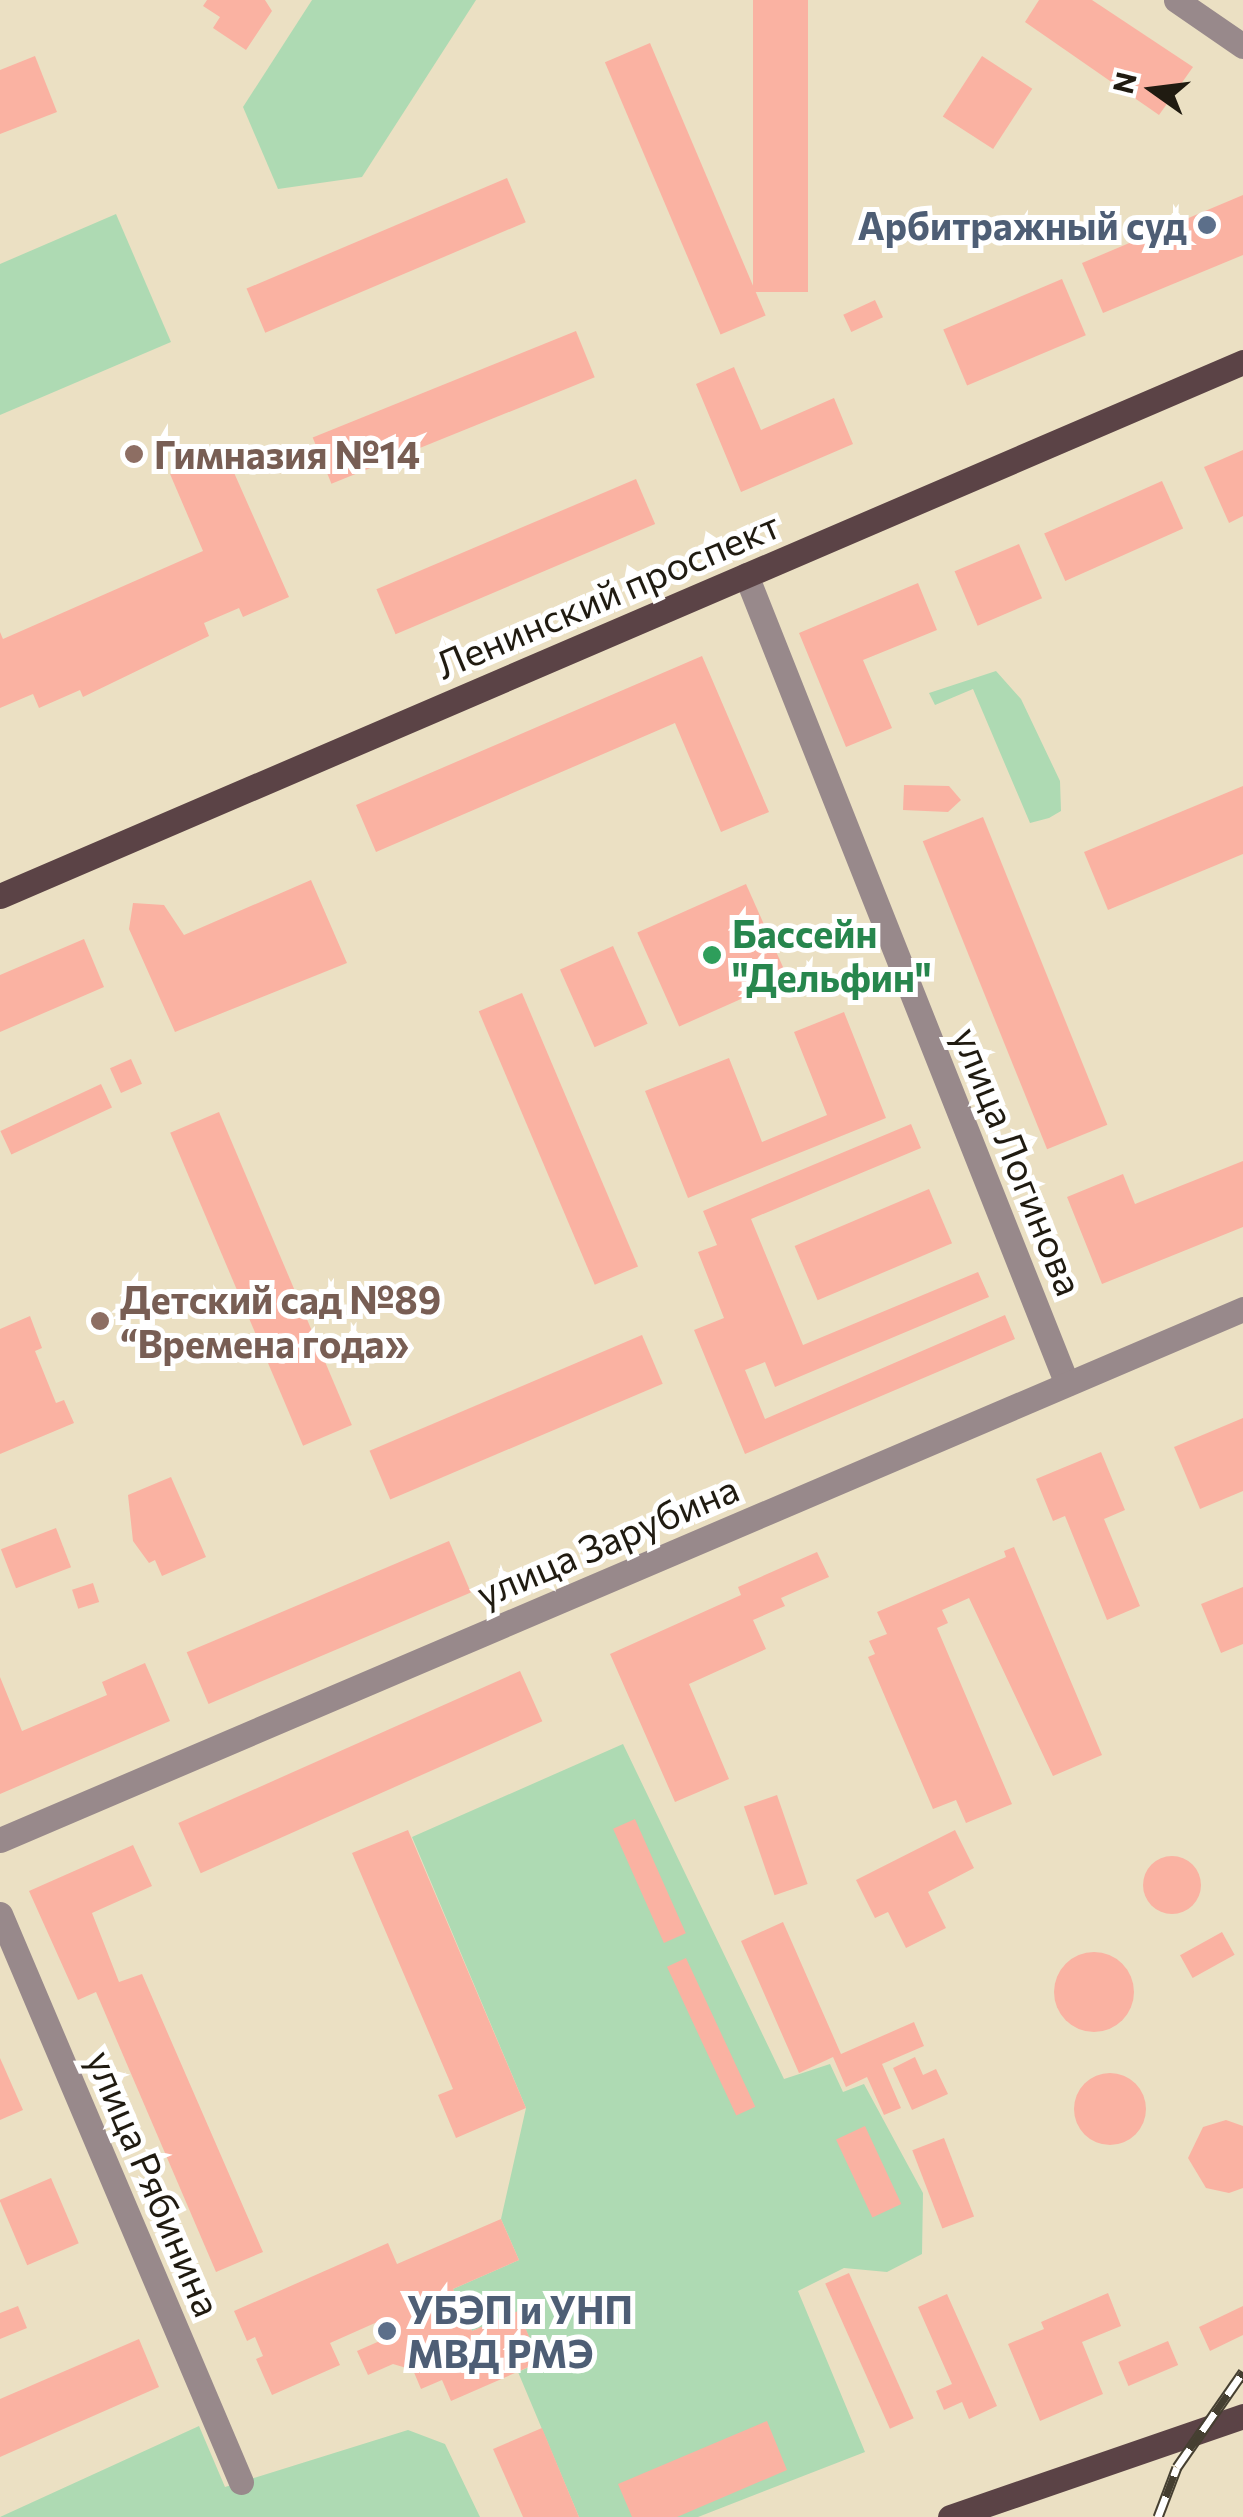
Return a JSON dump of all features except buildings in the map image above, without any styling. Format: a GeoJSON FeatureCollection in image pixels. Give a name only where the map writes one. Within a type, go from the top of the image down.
{"type":"FeatureCollection","features":[{"type":"Feature","properties":{"kind":"main road","name":"Ленинский проспект"},"geometry":{"type":"LineString","coordinates":[[0,896],[1243,362]]}},
{"type":"Feature","properties":{"kind":"main road"},"geometry":{"type":"LineString","coordinates":[[950,2517],[1243,2416]]}},
{"type":"Feature","properties":{"kind":"street"},"geometry":{"type":"LineString","coordinates":[[1176,0],[1243,46]]}},
{"type":"Feature","properties":{"kind":"street","name":"улица Логинова"},"geometry":{"type":"LineString","coordinates":[[746,575],[1066,1384]]}},
{"type":"Feature","properties":{"kind":"street","name":"улица Зарубина"},"geometry":{"type":"LineString","coordinates":[[0,1840],[1243,1309]]}},
{"type":"Feature","properties":{"kind":"street","name":"улица Рябинина"},"geometry":{"type":"LineString","coordinates":[[0,1914],[241,2482]]}},
{"type":"Feature","properties":{"kind":"green space"},"geometry":{"type":"Polygon","coordinates":[[[312,0],[476,0],[362,177],[278,189],[243,107],[312,0]]]}},
{"type":"Feature","properties":{"kind":"green space"},"geometry":{"type":"Polygon","coordinates":[[[116,214],[171,342],[0,415],[0,264],[116,214]]]}},
{"type":"Feature","properties":{"kind":"green space"},"geometry":{"type":"Polygon","coordinates":[[[996,671],[1021,699],[1060,781],[1061,811],[1049,818],[1030,823],[973,689],[935,705],[929,693],[996,671]]]}},
{"type":"Feature","properties":{"kind":"green space"},"geometry":{"type":"Polygon","coordinates":[[[623,1744],[784,2079],[830,2064],[843,2092],[864,2084],[923,2193],[922,2254],[887,2272],[844,2268],[798,2291],[865,2452],[698,2517],[579,2517],[518,2372],[540,2362],[518,2312],[472,2331],[453,2289],[519,2260],[501,2219],[526,2108],[412,1837],[623,1744]]]}},
{"type":"Feature","properties":{"kind":"green space"},"geometry":{"type":"Polygon","coordinates":[[[199,2426],[225,2487],[408,2430],[445,2444],[480,2517],[0,2517],[199,2426]]]}},
{"type":"Feature","properties":{"kind":"railway"},"geometry":{"type":"LineString","coordinates":[[1158,2517],[1177,2467],[1243,2372]]}},
{"type":"Feature","properties":{"kind":"place","name":"Арбитражный суд"},"geometry":{"type":"Point","coordinates":[1207,225]}},
{"type":"Feature","properties":{"kind":"place","name":"Гимназия №14"},"geometry":{"type":"Point","coordinates":[134,454]}},
{"type":"Feature","properties":{"kind":"place","name":"Бассейн \"Дельфин\""},"geometry":{"type":"Point","coordinates":[712,955]}},
{"type":"Feature","properties":{"kind":"place","name":"Детский сад №89 “Времена года»"},"geometry":{"type":"Point","coordinates":[100,1321]}},
{"type":"Feature","properties":{"kind":"place","name":"УБЭП и УНП МВД РМЭ"},"geometry":{"type":"Point","coordinates":[387,2331]}}]}
